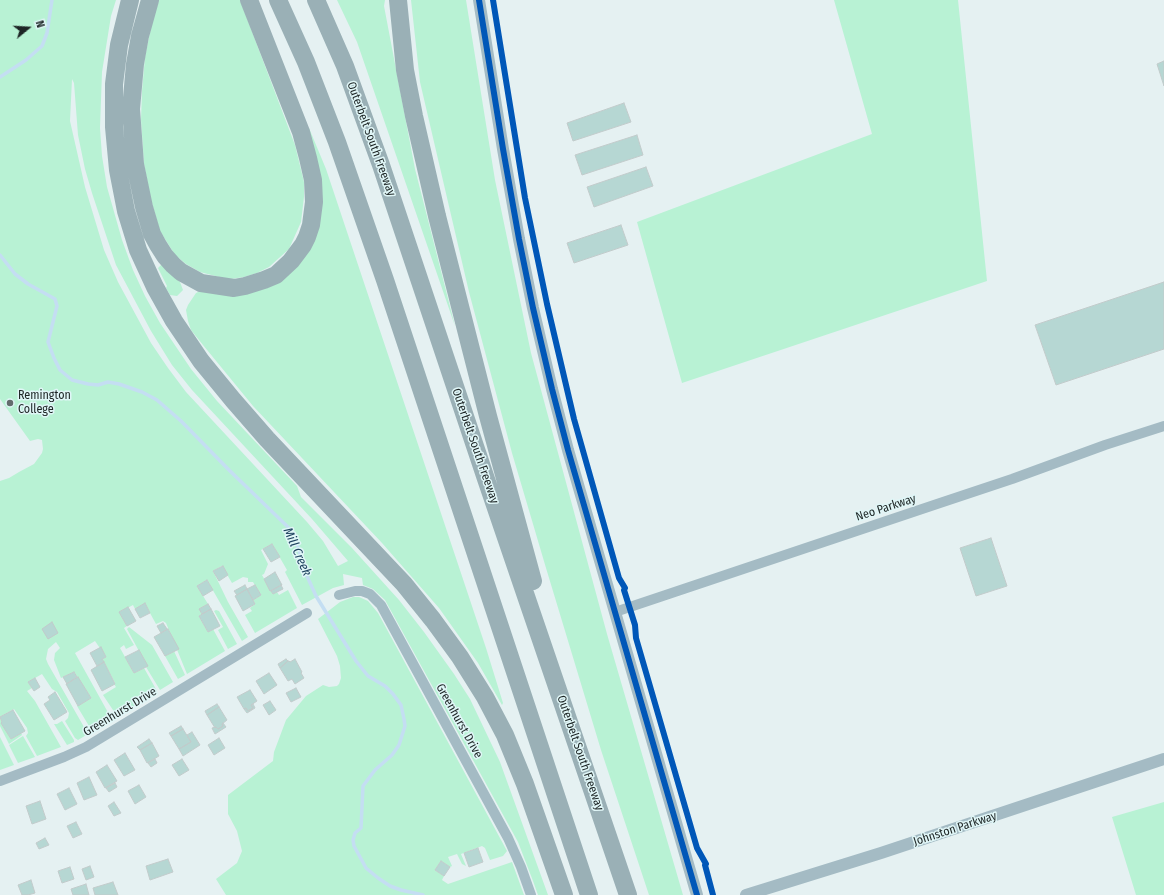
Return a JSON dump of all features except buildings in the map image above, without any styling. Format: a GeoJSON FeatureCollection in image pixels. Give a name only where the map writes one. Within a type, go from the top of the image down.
{"type":"FeatureCollection","features":[{"type":"Feature","properties":{"kind":"highway"},"geometry":{"type":"LineString","coordinates":[[130,0],[119,45],[114,84],[114,127],[118,170],[126,211],[138,250],[154,287],[197,356],[233,400],[404,584],[460,657],[485,697],[505,736],[525,784],[564,895]]}},
{"type":"Feature","properties":{"kind":"highway"},"geometry":{"type":"LineString","coordinates":[[150,0],[140,36],[135,64],[131,109],[135,164],[146,214],[152,234],[158,245],[165,256],[181,272],[201,283],[234,288],[264,280],[276,274],[291,261],[303,246],[307,237],[311,225],[314,202],[313,180],[301,132],[250,0]]}},
{"type":"Feature","properties":{"kind":"highway"},"geometry":{"type":"LineString","coordinates":[[278,0],[306,62],[337,142],[385,280],[589,895]]}},
{"type":"Feature","properties":{"kind":"highway","name":"Outerbelt South Freeway"},"geometry":{"type":"LineString","coordinates":[[316,0],[345,66],[381,165],[486,480],[575,736],[628,895]]}},
{"type":"Feature","properties":{"kind":"highway"},"geometry":{"type":"LineString","coordinates":[[398,0],[405,70],[437,216],[488,416],[575,736]]}},
{"type":"Feature","properties":{"kind":"street"},"geometry":{"type":"LineString","coordinates":[[479,0],[508,180],[534,314],[561,423],[614,612],[697,895]]}},
{"type":"Feature","properties":{"kind":"street","name":"Neo Parkway"},"geometry":{"type":"LineString","coordinates":[[614,612],[952,500],[1105,445],[1164,426]]}},
{"type":"Feature","properties":{"kind":"street","name":"Greenhurst Drive"},"geometry":{"type":"LineString","coordinates":[[339,594],[355,591],[370,594],[381,605],[508,838],[521,867],[531,895]]}},
{"type":"Feature","properties":{"kind":"street","name":"Greenhurst Drive"},"geometry":{"type":"LineString","coordinates":[[0,781],[64,757],[86,747],[307,613]]}},
{"type":"Feature","properties":{"kind":"street","name":"Johnston Parkway"},"geometry":{"type":"LineString","coordinates":[[746,895],[881,853],[1164,760]]}},
{"type":"Feature","properties":{"kind":"green space"},"geometry":{"type":"Polygon","coordinates":[[[0,0],[116,0],[111,16],[102,72],[100,128],[102,156],[107,187],[122,240],[133,270],[145,296],[160,323],[191,369],[217,401],[297,486],[301,497],[352,548],[399,600],[454,674],[470,699],[500,762],[548,895],[538,895],[518,842],[385,600],[373,589],[363,585],[362,578],[343,574],[344,585],[333,588],[302,605],[285,572],[287,570],[272,544],[261,550],[268,564],[264,574],[262,575],[273,594],[277,592],[279,595],[288,590],[297,608],[255,633],[245,615],[252,611],[250,608],[255,604],[253,600],[261,595],[253,582],[248,582],[248,578],[243,577],[232,583],[222,566],[213,571],[228,602],[248,637],[242,641],[207,580],[197,586],[208,604],[200,609],[202,614],[199,616],[208,632],[213,629],[225,651],[187,674],[166,623],[163,621],[156,624],[145,604],[135,609],[133,605],[120,612],[127,626],[124,628],[134,645],[126,649],[124,645],[120,648],[134,673],[144,668],[157,693],[117,716],[103,695],[116,687],[102,659],[106,657],[95,641],[75,653],[110,716],[110,720],[92,731],[77,706],[91,698],[74,672],[61,678],[54,660],[55,653],[60,648],[56,642],[48,649],[46,659],[48,664],[88,734],[78,740],[75,738],[65,721],[68,718],[69,713],[57,692],[52,689],[42,674],[28,682],[32,688],[27,691],[35,701],[61,747],[37,756],[26,736],[28,733],[27,728],[14,709],[0,717],[0,481],[9,478],[34,464],[42,453],[43,449],[42,440],[38,439],[30,441],[0,399],[0,0]],[[72,79],[70,121],[85,187],[104,250],[118,282],[151,343],[186,392],[307,522],[323,541],[338,566],[348,561],[312,519],[192,390],[172,365],[151,331],[116,265],[92,193],[78,135],[74,83],[72,79]]]}},
{"type":"Feature","properties":{"kind":"green space"},"geometry":{"type":"Polygon","coordinates":[[[159,0],[240,0],[295,145],[304,182],[301,222],[289,249],[269,267],[257,273],[231,279],[200,272],[186,264],[175,255],[160,231],[151,200],[144,164],[141,120],[145,57],[153,18],[159,0]]]}},
{"type":"Feature","properties":{"kind":"green space"},"geometry":{"type":"Polygon","coordinates":[[[337,0],[385,0],[384,6],[415,169],[455,326],[357,42],[337,0]]]}},
{"type":"Feature","properties":{"kind":"green space"},"geometry":{"type":"Polygon","coordinates":[[[411,0],[466,0],[495,180],[531,353],[607,634],[683,895],[649,895],[601,750],[512,453],[469,292],[420,82],[411,0]]]}},
{"type":"Feature","properties":{"kind":"green space"},"geometry":{"type":"Polygon","coordinates":[[[834,0],[958,0],[987,281],[682,383],[637,222],[872,134],[834,0]]]}},
{"type":"Feature","properties":{"kind":"green space"},"geometry":{"type":"Polygon","coordinates":[[[309,128],[326,169],[486,648],[503,703],[502,705],[478,663],[439,608],[382,543],[253,406],[191,330],[186,310],[196,293],[202,290],[215,294],[309,251],[309,128]]]}},
{"type":"Feature","properties":{"kind":"green space"},"geometry":{"type":"Polygon","coordinates":[[[163,265],[180,282],[183,290],[177,296],[170,295],[166,288],[167,286],[158,268],[163,265]]]}},
{"type":"Feature","properties":{"kind":"green space"},"geometry":{"type":"Polygon","coordinates":[[[353,597],[359,597],[368,601],[378,613],[507,851],[503,856],[490,860],[485,848],[482,846],[461,854],[466,866],[462,864],[457,854],[448,857],[452,866],[450,867],[441,861],[435,870],[444,876],[442,880],[448,884],[512,862],[524,895],[226,895],[216,879],[237,863],[242,851],[237,831],[228,814],[228,795],[273,761],[274,752],[286,720],[306,696],[323,685],[329,687],[337,686],[339,684],[341,678],[337,656],[318,619],[340,602],[353,597]]]}},
{"type":"Feature","properties":{"kind":"green space"},"geometry":{"type":"Polygon","coordinates":[[[214,611],[219,611],[237,644],[228,649],[218,630],[223,627],[214,611]]]}},
{"type":"Feature","properties":{"kind":"green space"},"geometry":{"type":"Polygon","coordinates":[[[129,627],[152,645],[173,682],[160,690],[146,667],[147,666],[127,629],[129,627]]]}},
{"type":"Feature","properties":{"kind":"green space"},"geometry":{"type":"Polygon","coordinates":[[[174,651],[185,675],[178,679],[165,656],[174,651]]]}},
{"type":"Feature","properties":{"kind":"green space"},"geometry":{"type":"Polygon","coordinates":[[[0,717],[11,739],[21,733],[22,735],[9,744],[0,726],[0,717]]]}},
{"type":"Feature","properties":{"kind":"green space"},"geometry":{"type":"Polygon","coordinates":[[[62,721],[74,740],[74,742],[67,745],[54,724],[62,721]]]}},
{"type":"Feature","properties":{"kind":"green space"},"geometry":{"type":"Polygon","coordinates":[[[23,736],[35,757],[18,763],[9,745],[23,736]]]}},
{"type":"Feature","properties":{"kind":"green space"},"geometry":{"type":"Polygon","coordinates":[[[0,737],[14,765],[0,770],[0,737]]]}},
{"type":"Feature","properties":{"kind":"green space"},"geometry":{"type":"Polygon","coordinates":[[[1164,802],[1164,895],[1136,895],[1112,817],[1164,802]]]}},
{"type":"Feature","properties":{"kind":"waterway","name":"Mill Creek"},"geometry":{"type":"LineString","coordinates":[[0,77],[26,60],[42,46],[47,33],[52,0]]}},
{"type":"Feature","properties":{"kind":"waterway","name":"Mill Creek"},"geometry":{"type":"LineString","coordinates":[[0,255],[15,274],[28,284],[55,299],[57,306],[48,342],[60,370],[72,380],[98,385],[108,382],[119,384],[142,392],[157,400],[181,421],[290,529],[296,541],[307,576],[316,596],[356,661],[368,676],[385,686],[401,705],[404,719],[405,726],[399,745],[392,755],[375,770],[363,786],[361,828],[355,833],[353,840],[354,846],[366,868],[378,878],[390,886],[423,895]]}},
{"type":"Feature","properties":{"kind":"cycle path"},"geometry":{"type":"LineString","coordinates":[[479,0],[519,239],[552,389],[568,450],[697,895]]}},
{"type":"Feature","properties":{"kind":"cycle path"},"geometry":{"type":"LineString","coordinates":[[493,0],[525,198],[547,304],[574,419],[619,578],[625,588],[624,590],[635,625],[636,638],[697,848],[706,864],[713,895]]}},
{"type":"Feature","properties":{"kind":"place","name":"Remington College"},"geometry":{"type":"Point","coordinates":[10,403]}}]}
